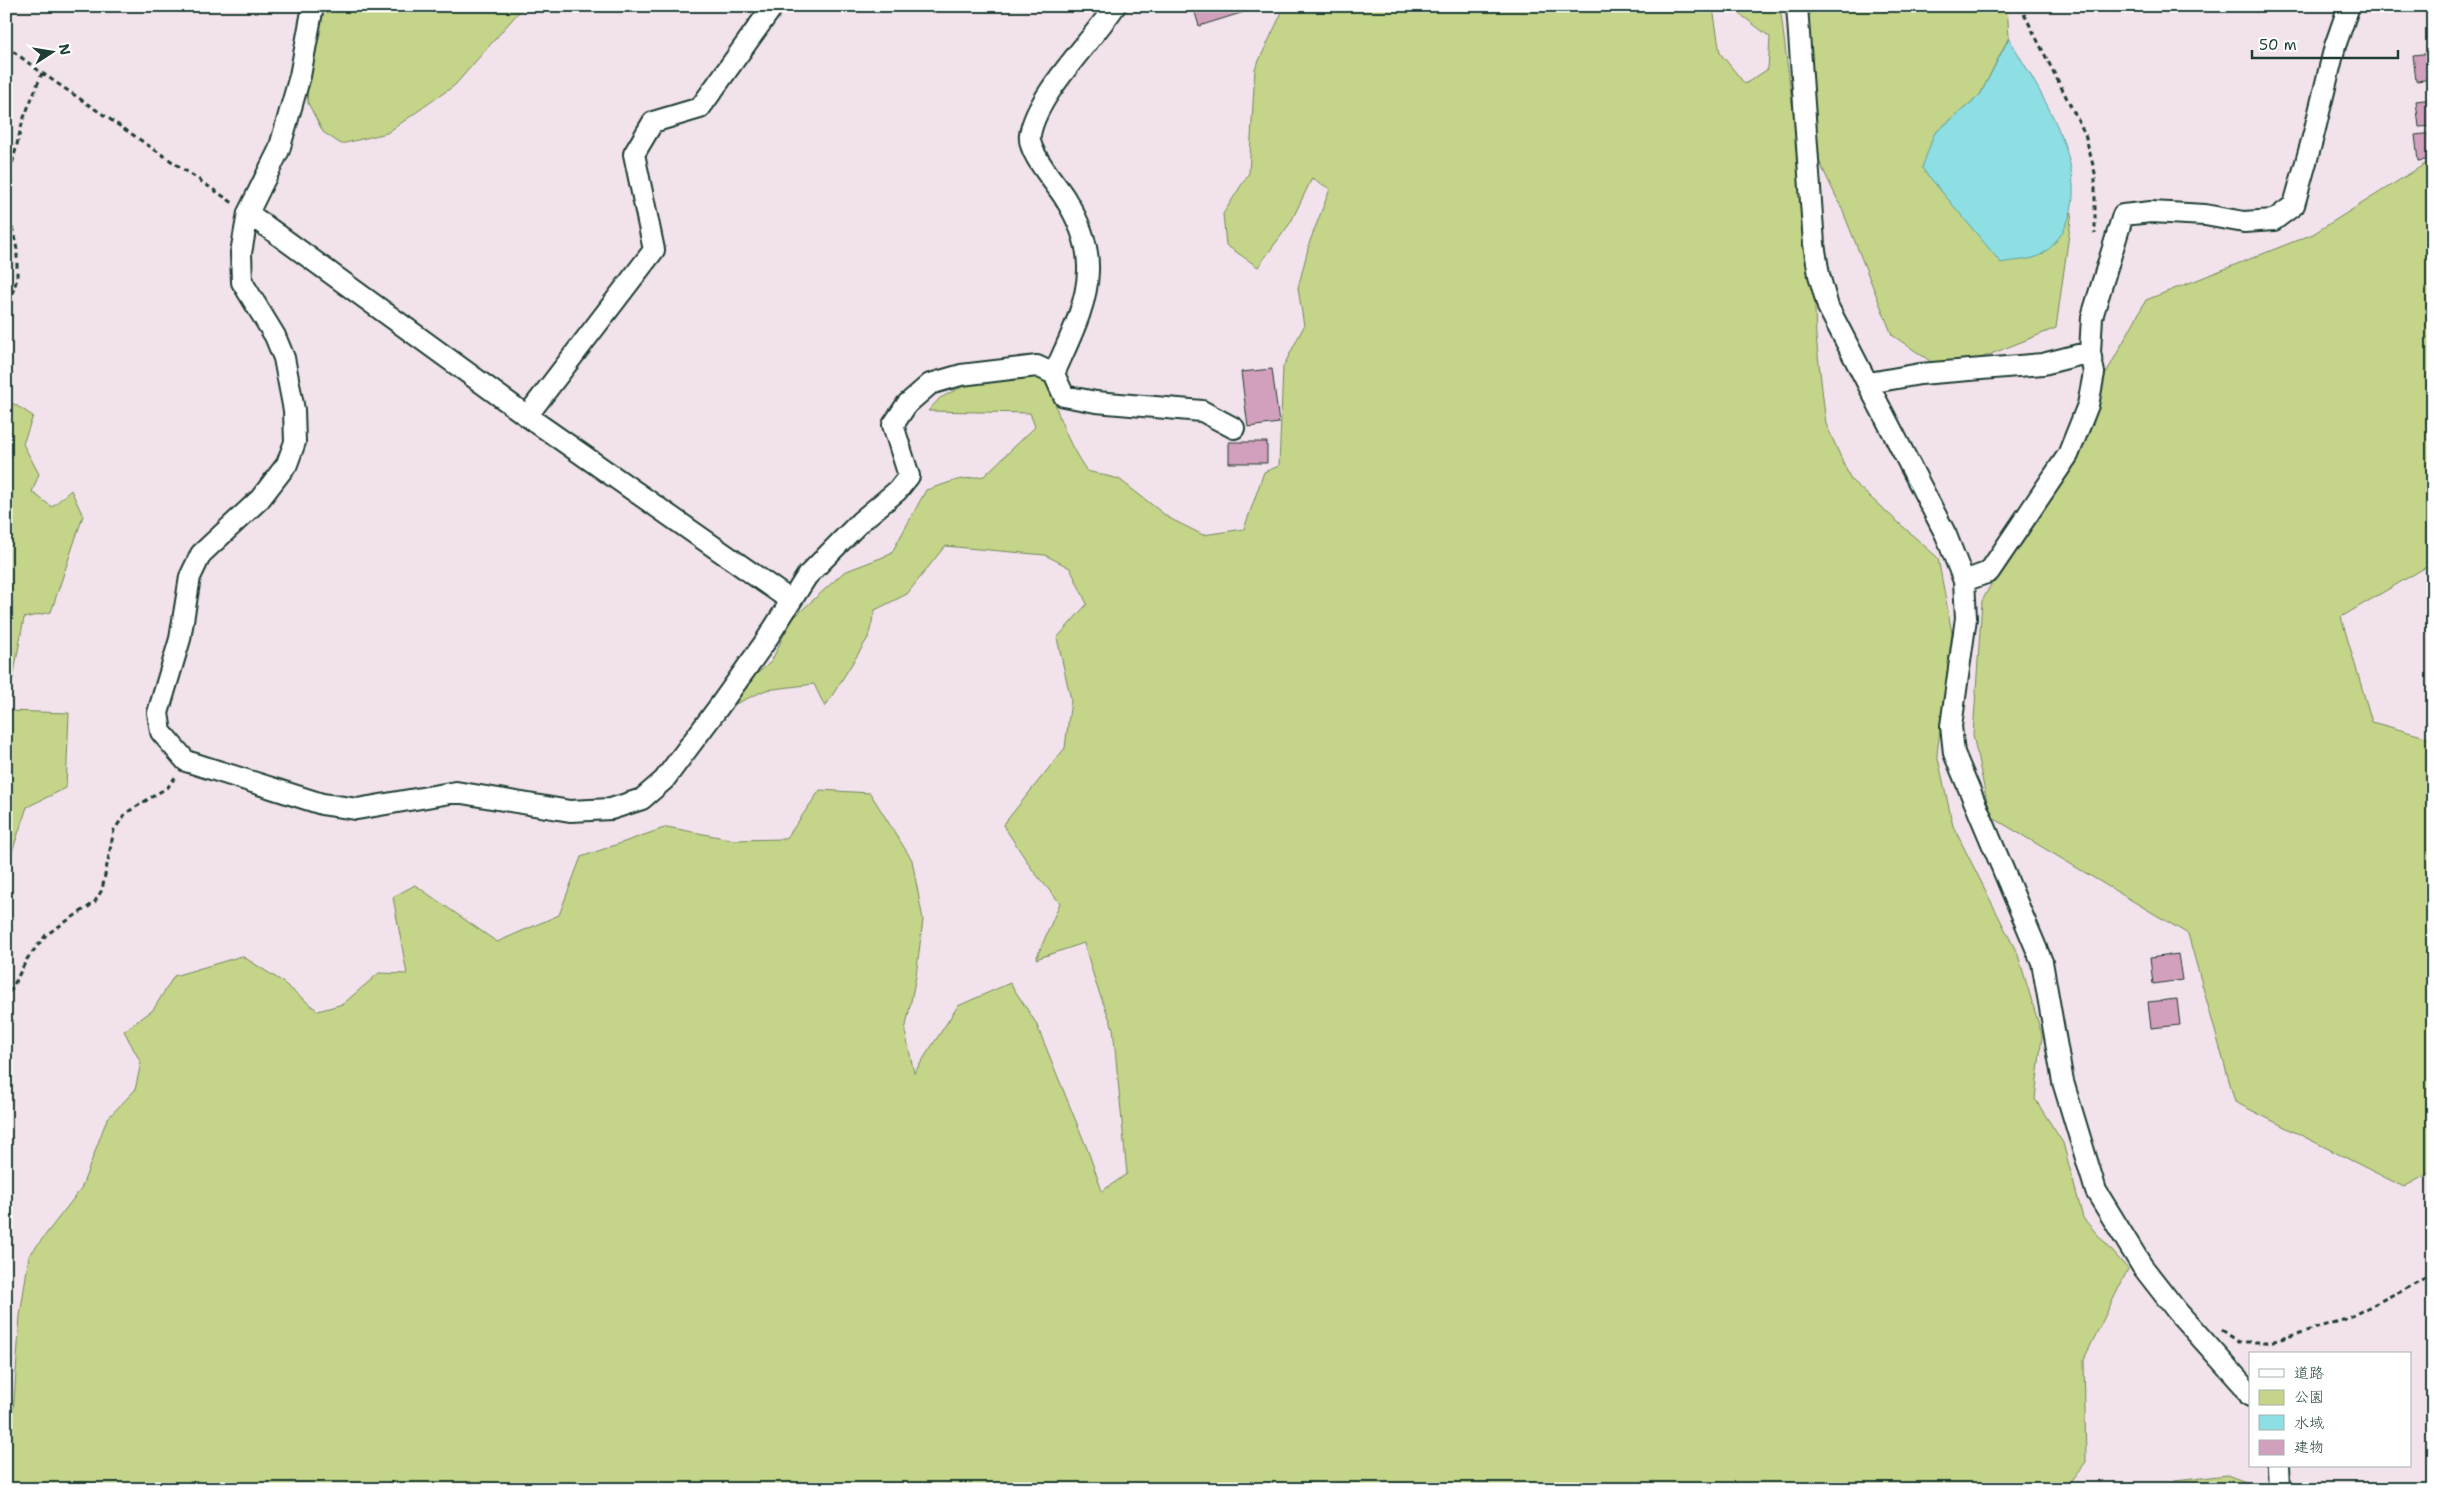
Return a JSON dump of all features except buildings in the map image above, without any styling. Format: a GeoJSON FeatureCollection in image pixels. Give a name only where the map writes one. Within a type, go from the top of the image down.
{"type":"FeatureCollection","features":[{"type":"Feature","properties":{"kind":"street"},"geometry":{"type":"LineString","coordinates":[[313,6],[300,76],[278,150],[248,213],[240,253],[242,282],[275,336],[284,358],[294,410],[295,442],[287,464],[260,499],[201,554],[190,577],[180,639],[158,713],[161,732],[186,761],[322,804],[357,810],[456,792],[570,811],[611,810],[642,799],[664,780],[765,642],[807,576],[861,521],[897,491],[909,476],[893,425],[907,404],[930,384],[960,376],[1037,366],[1054,374],[1064,396],[1096,402],[1202,411],[1234,428]]}},
{"type":"Feature","properties":{"kind":"street"},"geometry":{"type":"LineString","coordinates":[[527,416],[654,250],[634,154],[653,122],[700,108],[774,6]]}},
{"type":"Feature","properties":{"kind":"street"},"geometry":{"type":"LineString","coordinates":[[1054,374],[1086,295],[1088,269],[1086,243],[1067,200],[1040,161],[1029,137],[1033,122],[1066,68],[1098,31],[1115,6]]}},
{"type":"Feature","properties":{"kind":"street"},"geometry":{"type":"LineString","coordinates":[[1797,6],[1808,181],[1819,275],[1828,307],[1946,535],[1964,581],[1966,618],[1951,726],[1954,753],[2042,962],[2063,1082],[2096,1191],[2142,1266],[2177,1311],[2245,1387],[2249,1394]]}},
{"type":"Feature","properties":{"kind":"street"},"geometry":{"type":"LineString","coordinates":[[1964,581],[1989,572],[2068,455],[2088,405],[2094,373],[2090,352],[2092,316],[2123,215],[2151,212],[2205,215],[2244,222],[2274,220],[2294,205],[2314,137],[2335,46],[2349,6]]}},
{"type":"Feature","properties":{"kind":"street"},"geometry":{"type":"LineString","coordinates":[[248,213],[527,416],[790,600]]}},
{"type":"Feature","properties":{"kind":"street"},"geometry":{"type":"LineString","coordinates":[[1868,383],[1920,374],[2043,364],[2090,352]]}},
{"type":"Feature","properties":{"kind":"street"},"geometry":{"type":"LineString","coordinates":[[2278,1468],[2279,1489]]}},
{"type":"Feature","properties":{"kind":"path"},"geometry":{"type":"LineString","coordinates":[[2020,6],[2085,134],[2095,173],[2096,225],[2094,242]]}},
{"type":"Feature","properties":{"kind":"path"},"geometry":{"type":"LineString","coordinates":[[6,46],[42,73],[248,213]]}},
{"type":"Feature","properties":{"kind":"path"},"geometry":{"type":"LineString","coordinates":[[6,189],[23,120],[42,73]]}},
{"type":"Feature","properties":{"kind":"path"},"geometry":{"type":"LineString","coordinates":[[6,201],[17,249],[17,279],[6,312]]}},
{"type":"Feature","properties":{"kind":"path"},"geometry":{"type":"LineString","coordinates":[[6,352],[6,357]]}},
{"type":"Feature","properties":{"kind":"path"},"geometry":{"type":"LineString","coordinates":[[6,1000],[27,959],[46,935],[94,903],[102,890],[114,830],[126,813],[168,787],[186,761]]}},
{"type":"Feature","properties":{"kind":"path"},"geometry":{"type":"LineString","coordinates":[[2433,1213],[2429,1226],[2433,1244]]}},
{"type":"Feature","properties":{"kind":"path"},"geometry":{"type":"LineString","coordinates":[[2215,1325],[2239,1342],[2271,1342],[2346,1318],[2425,1278],[2433,1270]]}},
{"type":"Feature","properties":{"kind":"green space"},"geometry":{"type":"Polygon","coordinates":[[[317,6],[524,6],[455,85],[387,133],[341,144],[323,132],[308,103],[303,49],[317,6]]]}},
{"type":"Feature","properties":{"kind":"green space"},"geometry":{"type":"Polygon","coordinates":[[[1285,6],[1707,6],[1713,8],[1720,53],[1745,84],[1768,69],[1770,37],[1732,8],[1780,6],[1814,279],[1816,337],[1826,424],[1851,480],[1938,558],[1952,633],[1937,754],[1953,826],[2018,955],[2042,1035],[2035,1099],[2063,1143],[2083,1218],[2128,1269],[2084,1359],[2086,1462],[2065,1489],[6,1489],[6,1438],[12,1428],[20,1316],[29,1256],[81,1189],[107,1119],[135,1090],[141,1063],[124,1031],[153,1010],[174,976],[242,956],[280,980],[318,1011],[343,1004],[379,973],[407,974],[393,897],[415,885],[497,942],[559,915],[581,857],[667,827],[735,840],[786,839],[820,790],[870,793],[912,860],[923,920],[916,976],[905,1031],[914,1073],[958,1006],[1010,983],[1036,1023],[1088,1151],[1102,1191],[1127,1174],[1113,1028],[1096,984],[1084,943],[1036,959],[1060,903],[1034,872],[1003,825],[1065,748],[1071,700],[1057,638],[1087,604],[1070,568],[1045,555],[945,546],[907,594],[875,610],[868,638],[825,707],[814,684],[766,690],[731,706],[738,689],[771,662],[791,620],[844,572],[891,554],[926,490],[957,480],[984,476],[1035,427],[1030,413],[928,411],[940,398],[993,371],[1048,376],[1063,425],[1073,448],[1087,471],[1119,479],[1169,518],[1203,535],[1244,529],[1264,472],[1279,466],[1283,367],[1304,326],[1298,288],[1310,241],[1330,189],[1312,178],[1291,222],[1258,267],[1226,245],[1223,214],[1249,173],[1255,69],[1285,6]]]}},
{"type":"Feature","properties":{"kind":"green space"},"geometry":{"type":"Polygon","coordinates":[[[1802,6],[2007,6],[2009,37],[1980,95],[1934,134],[2042,255],[2072,212],[2056,328],[1946,372],[1892,335],[1842,209],[1805,132],[1802,6]]]}},
{"type":"Feature","properties":{"kind":"green space"},"geometry":{"type":"Polygon","coordinates":[[[2433,159],[2433,563],[2341,617],[2372,722],[2433,739],[2433,1171],[2404,1187],[2235,1102],[2188,934],[1990,816],[1973,735],[1982,601],[2146,300],[2313,234],[2433,159]]]}},
{"type":"Feature","properties":{"kind":"green space"},"geometry":{"type":"Polygon","coordinates":[[[6,399],[33,416],[23,444],[39,474],[32,492],[52,507],[71,490],[83,516],[51,612],[24,618],[7,711],[69,713],[66,788],[27,807],[6,870],[6,399]]]}},
{"type":"Feature","properties":{"kind":"green space"},"geometry":{"type":"Polygon","coordinates":[[[2227,1475],[2254,1485],[2255,1489],[2170,1489],[2175,1481],[2227,1475]]]}},
{"type":"Feature","properties":{"kind":"water"},"geometry":{"type":"Polygon","coordinates":[[[2009,38],[2034,80],[2058,128],[2067,154],[2072,178],[2072,202],[2064,229],[2049,248],[2033,258],[2001,263],[1922,168],[1934,134],[1980,95],[2009,38]]]}}]}
